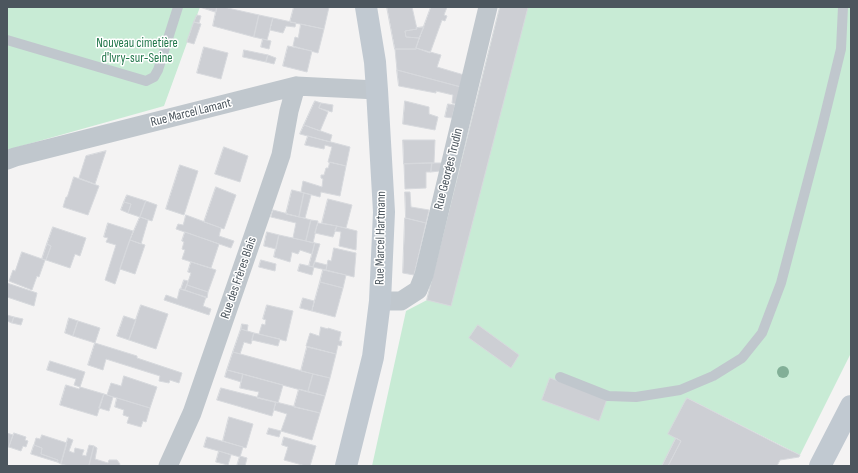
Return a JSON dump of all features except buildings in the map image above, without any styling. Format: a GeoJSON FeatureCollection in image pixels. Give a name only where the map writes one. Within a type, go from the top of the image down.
{"type":"FeatureCollection","features":[{"type":"Feature","properties":{"kind":"main road","name":"Rue Marcel Hartmann"},"geometry":{"type":"LineString","coordinates":[[346,466],[373,357],[380,301],[384,212],[375,62],[366,7]]}},
{"type":"Feature","properties":{"kind":"main road"},"geometry":{"type":"LineString","coordinates":[[820,466],[851,406]]}},
{"type":"Feature","properties":{"kind":"street","name":"Rue Georges Trudin"},"geometry":{"type":"LineString","coordinates":[[380,301],[401,301],[418,290],[424,275],[488,7]]}},
{"type":"Feature","properties":{"kind":"street","name":"Rue Marcel Lamant"},"geometry":{"type":"LineString","coordinates":[[7,160],[296,86],[377,90]]}},
{"type":"Feature","properties":{"kind":"street","name":"Rue des Frères Blais"},"geometry":{"type":"LineString","coordinates":[[168,466],[192,413],[270,189],[281,155],[289,111],[296,86]]}},
{"type":"Feature","properties":{"kind":"lane"},"geometry":{"type":"LineString","coordinates":[[7,40],[146,81],[154,77],[158,70],[178,7]]}},
{"type":"Feature","properties":{"kind":"lane"},"geometry":{"type":"LineString","coordinates":[[560,377],[608,396],[636,397],[680,390],[713,376],[742,358],[762,333],[781,283],[822,127],[841,49],[843,7]]}},
{"type":"Feature","properties":{"kind":"green space","name":"Nouveau cimetière d'Ivry-sur-Seine"},"geometry":{"type":"Polygon","coordinates":[[[7,7],[200,7],[164,106],[7,150],[7,7]]]}},
{"type":"Feature","properties":{"kind":"green space"},"geometry":{"type":"Polygon","coordinates":[[[500,7],[851,7],[851,353],[800,455],[687,398],[676,438],[662,466],[372,466],[406,311],[427,300],[500,7]]]}}]}
